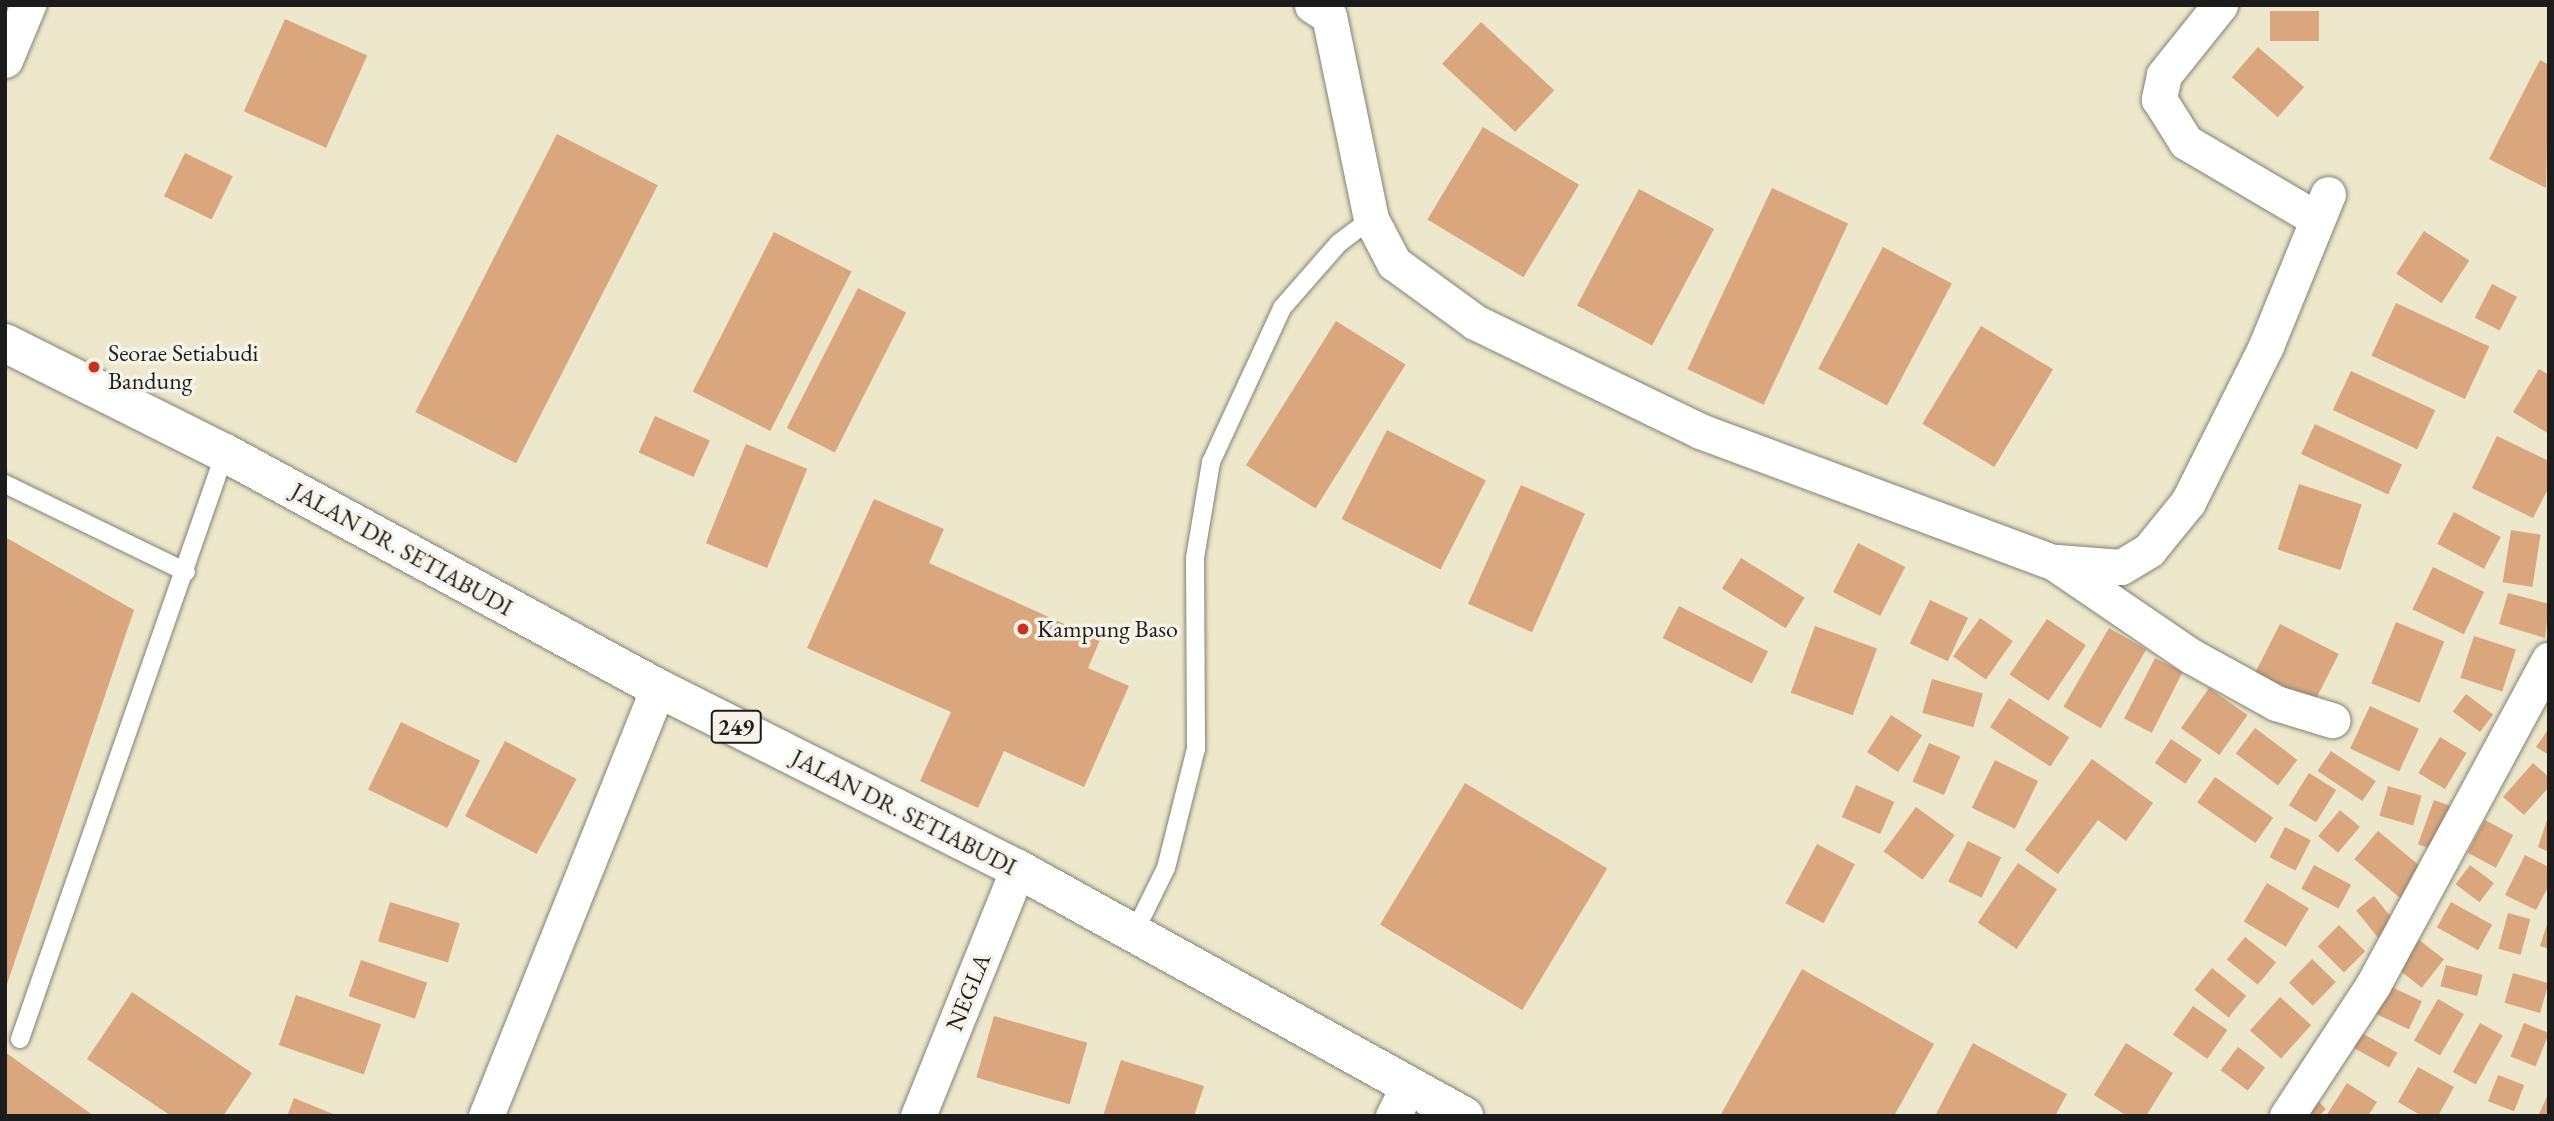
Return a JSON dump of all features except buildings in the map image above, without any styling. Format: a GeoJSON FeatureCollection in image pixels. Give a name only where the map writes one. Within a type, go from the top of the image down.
{"type":"FeatureCollection","features":[{"type":"Feature","properties":{"kind":"main road","name":"JALAN DR. SETIABUDI"},"geometry":{"type":"LineString","coordinates":[[5,343],[225,453],[658,688],[1018,869],[1134,933],[1401,1100],[1464,1116]]}},
{"type":"Feature","properties":{"kind":"street"},"geometry":{"type":"LineString","coordinates":[[5,60],[28,5]]}},
{"type":"Feature","properties":{"kind":"street"},"geometry":{"type":"LineString","coordinates":[[2053,562],[2121,568],[2149,550],[2188,502],[2266,346],[2321,206],[2186,142],[2159,99],[2164,75],[2220,5]]}},
{"type":"Feature","properties":{"kind":"street"},"geometry":{"type":"LineString","coordinates":[[1325,9],[1371,219],[1394,263],[1475,322],[1700,431],[2053,562],[2191,656],[2276,703],[2332,720]]}},
{"type":"Feature","properties":{"kind":"street"},"geometry":{"type":"LineString","coordinates":[[2287,1116],[2373,985],[2549,660]]}},
{"type":"Feature","properties":{"kind":"street"},"geometry":{"type":"LineString","coordinates":[[486,1116],[658,688]]}},
{"type":"Feature","properties":{"kind":"street","name":"NEGLA"},"geometry":{"type":"LineString","coordinates":[[918,1116],[1018,869]]}},
{"type":"Feature","properties":{"kind":"lane"},"geometry":{"type":"LineString","coordinates":[[1134,933],[1166,867],[1196,749],[1195,558],[1210,462],[1282,308],[1339,243],[1371,219]]}},
{"type":"Feature","properties":{"kind":"lane"},"geometry":{"type":"LineString","coordinates":[[20,1039],[186,572],[225,453]]}},
{"type":"Feature","properties":{"kind":"lane"},"geometry":{"type":"LineString","coordinates":[[5,484],[186,572]]}},
{"type":"Feature","properties":{"kind":"place","name":"Seorae Setiabudi Bandung"},"geometry":{"type":"Point","coordinates":[94,367]}},
{"type":"Feature","properties":{"kind":"place","name":"Kampung Baso"},"geometry":{"type":"Point","coordinates":[1023,629]}}]}
